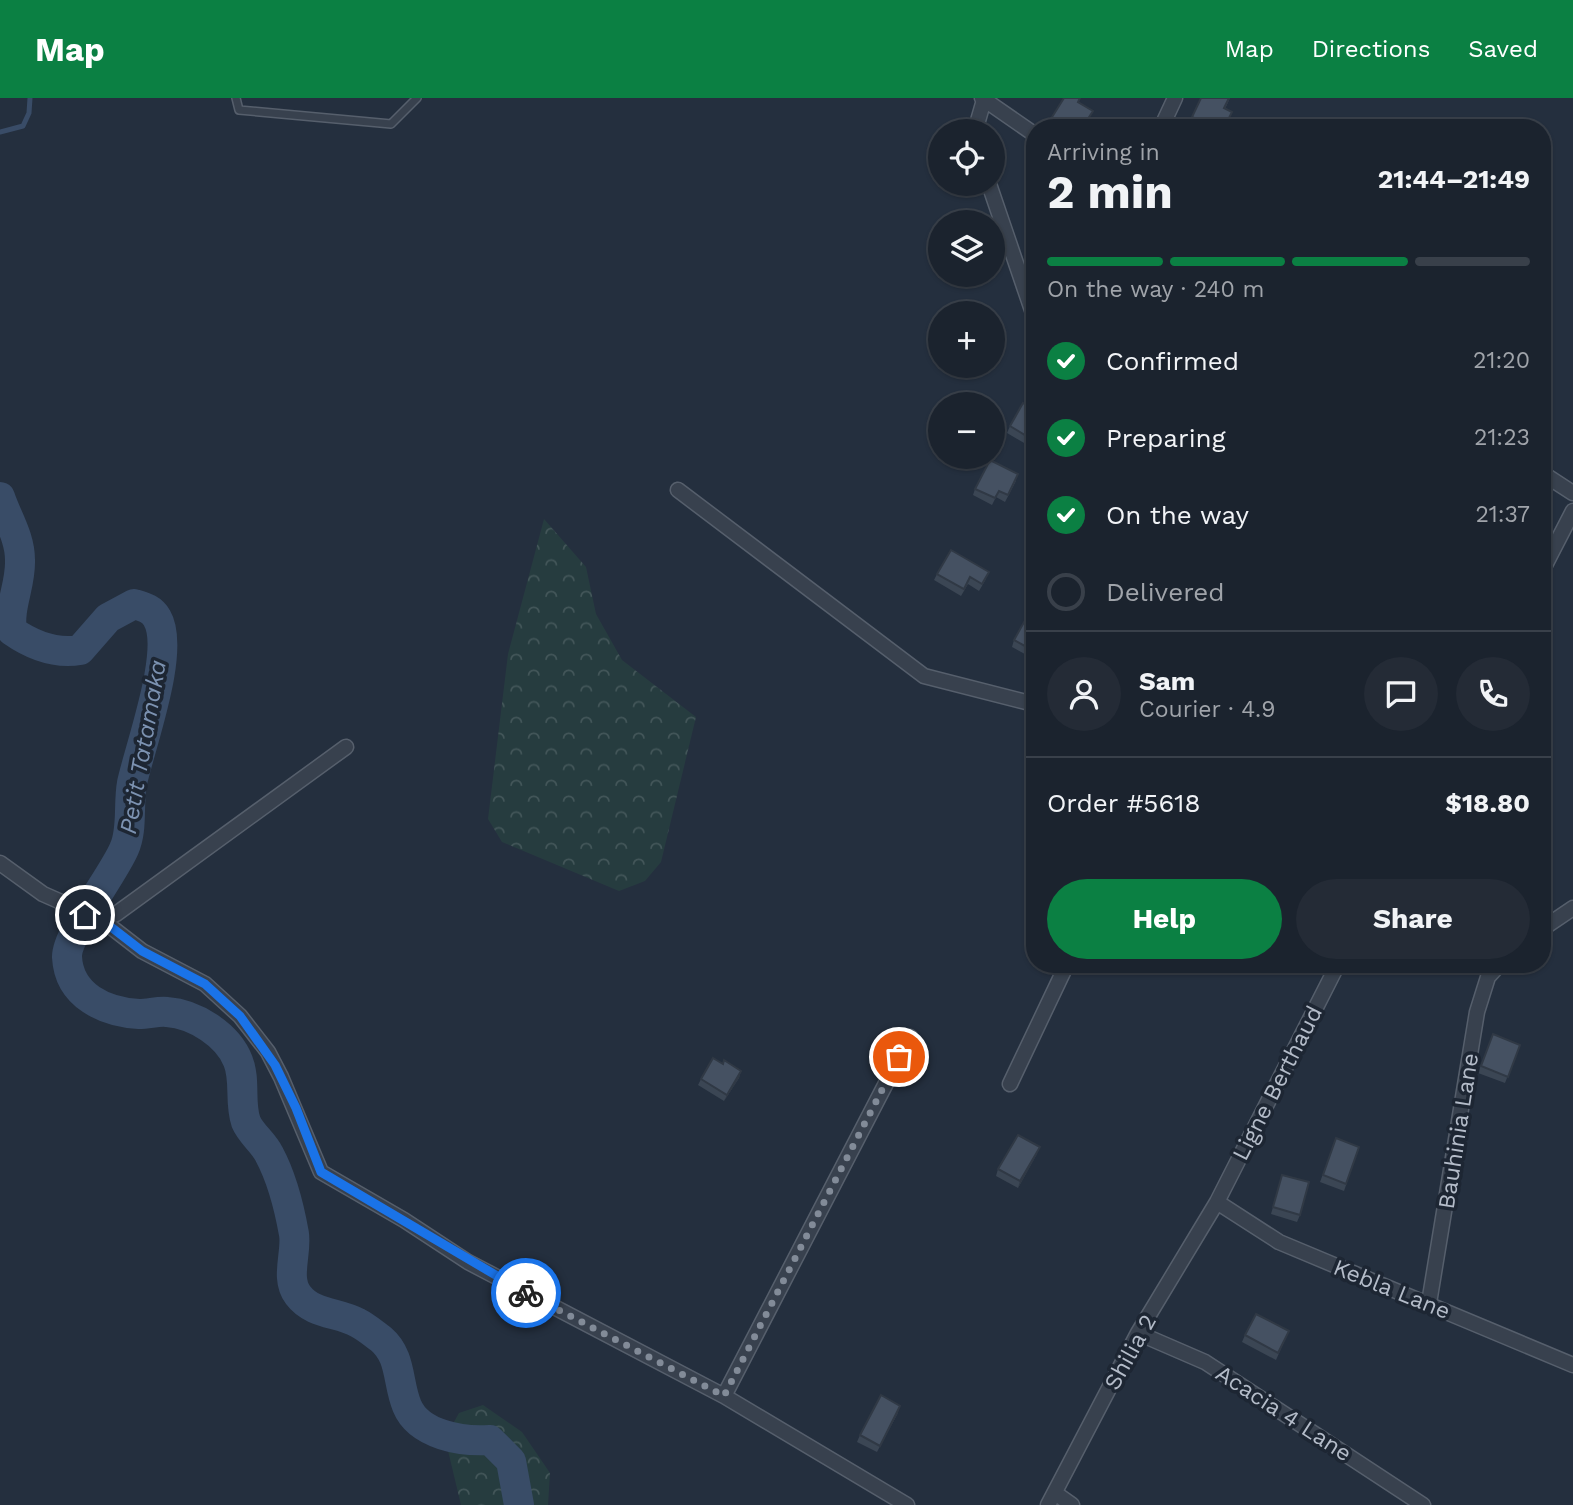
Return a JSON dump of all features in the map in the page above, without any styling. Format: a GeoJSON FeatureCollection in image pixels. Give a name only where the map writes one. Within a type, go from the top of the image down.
{"type":"FeatureCollection","features":[{"type":"Feature","properties":{"kind":"street"},"geometry":{"type":"LineString","coordinates":[[1165,119],[1175,98]]}},
{"type":"Feature","properties":{"kind":"street"},"geometry":{"type":"LineString","coordinates":[[978,119],[983,99],[1026,129]]}},
{"type":"Feature","properties":{"kind":"street"},"geometry":{"type":"LineString","coordinates":[[993,196],[1026,293]]}},
{"type":"Feature","properties":{"kind":"street"},"geometry":{"type":"LineString","coordinates":[[1551,479],[1573,493]]}},
{"type":"Feature","properties":{"kind":"street"},"geometry":{"type":"LineString","coordinates":[[678,490],[924,676],[1026,702]]}},
{"type":"Feature","properties":{"kind":"street"},"geometry":{"type":"LineString","coordinates":[[1551,554],[1573,511]]}},
{"type":"Feature","properties":{"kind":"street"},"geometry":{"type":"LineString","coordinates":[[102,920],[116,914],[346,747]]}},
{"type":"Feature","properties":{"kind":"street"},"geometry":{"type":"LineString","coordinates":[[0,863],[43,894],[102,920],[142,951],[205,984],[240,1016],[268,1052],[281,1077],[321,1172],[404,1220],[468,1262],[724,1396],[907,1505]]}},
{"type":"Feature","properties":{"kind":"street"},"geometry":{"type":"LineString","coordinates":[[1551,923],[1573,908]]}},
{"type":"Feature","properties":{"kind":"street"},"geometry":{"type":"LineString","coordinates":[[1551,916],[1556,919]]}},
{"type":"Feature","properties":{"kind":"street"},"geometry":{"type":"LineString","coordinates":[[1010,1084],[1063,973]]}},
{"type":"Feature","properties":{"kind":"street","name":"Ligne Berthaud"},"geometry":{"type":"LineString","coordinates":[[1217,1202],[1333,973]]}},
{"type":"Feature","properties":{"kind":"street","name":"Bauhinia Lane"},"geometry":{"type":"LineString","coordinates":[[1429,1303],[1477,1012],[1492,973]]}},
{"type":"Feature","properties":{"kind":"street"},"geometry":{"type":"LineString","coordinates":[[724,1396],[910,1037]]}},
{"type":"Feature","properties":{"kind":"street","name":"Kebla Lane"},"geometry":{"type":"LineString","coordinates":[[1217,1202],[1279,1242],[1573,1366]]}},
{"type":"Feature","properties":{"kind":"street","name":"Shilia 2"},"geometry":{"type":"LineString","coordinates":[[1051,1499],[1138,1333],[1217,1202]]}},
{"type":"Feature","properties":{"kind":"street","name":"Acacia 4 Lane"},"geometry":{"type":"LineString","coordinates":[[1138,1333],[1205,1362],[1423,1505]]}},
{"type":"Feature","properties":{"kind":"street"},"geometry":{"type":"LineString","coordinates":[[1051,1499],[1072,1505]]}},
{"type":"Feature","properties":{"kind":"lane"},"geometry":{"type":"LineString","coordinates":[[236,98],[239,110],[391,124],[417,98]]}},
{"type":"Feature","properties":{"kind":"green space"},"geometry":{"type":"Polygon","coordinates":[[[544,519],[586,567],[596,614],[622,660],[696,717],[661,862],[645,881],[619,891],[502,842],[488,819],[508,654],[544,519]]]}},
{"type":"Feature","properties":{"kind":"green space"},"geometry":{"type":"Polygon","coordinates":[[[483,1405],[522,1432],[550,1473],[548,1505],[461,1505],[445,1438],[459,1413],[483,1405]]]}},
{"type":"Feature","properties":{"kind":"building"},"geometry":{"type":"Polygon","coordinates":[[[1064,98],[1080,98],[1078,102],[1093,111],[1088,119],[1051,119],[1064,98]]]}},
{"type":"Feature","properties":{"kind":"building"},"geometry":{"type":"Polygon","coordinates":[[[1201,98],[1229,98],[1224,108],[1232,112],[1228,119],[1192,117],[1201,98]]]}},
{"type":"Feature","properties":{"kind":"building"},"geometry":{"type":"Polygon","coordinates":[[[1023,403],[1026,405],[1026,436],[1010,426],[1023,403]]]}},
{"type":"Feature","properties":{"kind":"building"},"geometry":{"type":"Polygon","coordinates":[[[1005,468],[1018,474],[1008,495],[999,491],[995,498],[975,489],[985,469],[1005,468]]]}},
{"type":"Feature","properties":{"kind":"building"},"geometry":{"type":"Polygon","coordinates":[[[951,550],[989,572],[982,584],[970,577],[964,589],[937,574],[951,550]]]}},
{"type":"Feature","properties":{"kind":"building"},"geometry":{"type":"Polygon","coordinates":[[[1026,619],[1026,647],[1014,640],[1026,619]]]}},
{"type":"Feature","properties":{"kind":"building"},"geometry":{"type":"Polygon","coordinates":[[[1493,1034],[1520,1045],[1508,1077],[1481,1066],[1493,1034]]]}},
{"type":"Feature","properties":{"kind":"building"},"geometry":{"type":"Polygon","coordinates":[[[713,1058],[723,1064],[724,1060],[741,1071],[727,1095],[701,1079],[713,1058]]]}},
{"type":"Feature","properties":{"kind":"building"},"geometry":{"type":"Polygon","coordinates":[[[1018,1135],[1040,1147],[1020,1181],[998,1169],[1018,1135]]]}},
{"type":"Feature","properties":{"kind":"building"},"geometry":{"type":"Polygon","coordinates":[[[1336,1138],[1359,1147],[1346,1184],[1323,1175],[1336,1138]]]}},
{"type":"Feature","properties":{"kind":"building"},"geometry":{"type":"Polygon","coordinates":[[[1282,1175],[1309,1182],[1300,1215],[1273,1207],[1282,1175]]]}},
{"type":"Feature","properties":{"kind":"building"},"geometry":{"type":"Polygon","coordinates":[[[1256,1314],[1289,1331],[1278,1353],[1245,1335],[1256,1314]]]}},
{"type":"Feature","properties":{"kind":"building"},"geometry":{"type":"Polygon","coordinates":[[[881,1395],[900,1406],[880,1446],[860,1435],[881,1395]]]}},
{"type":"Feature","properties":{"kind":"waterway","name":"Petit Tatamaka"},"geometry":{"type":"LineString","coordinates":[[0,132],[23,126],[29,113],[30,98]]}},
{"type":"Feature","properties":{"kind":"waterway","name":"Petit Tatamaka"},"geometry":{"type":"LineString","coordinates":[[0,497],[16,535],[19,552],[20,569],[12,613],[12,631],[44,647],[62,651],[80,650],[108,618],[134,604],[153,612],[162,633],[160,675],[132,783],[127,842],[69,947],[67,957],[74,982],[91,999],[114,1010],[139,1014],[178,1014],[199,1022],[227,1043],[240,1069],[246,1122],[269,1154],[278,1173],[290,1213],[294,1234],[292,1281],[298,1295],[318,1310],[358,1323],[388,1346],[396,1362],[407,1406],[421,1424],[442,1435],[467,1440],[490,1440],[511,1461],[519,1505]]}},
{"type":"Feature","properties":{"kind":"way so far"},"geometry":{"type":"LineString","coordinates":[[526,1293],[724,1396],[899,1057]]}},
{"type":"Feature","properties":{"kind":"route"},"geometry":{"type":"LineString","coordinates":[[85,915],[102,920],[142,951],[205,984],[240,1016],[275,1065],[296,1108],[321,1172],[404,1220],[468,1262],[526,1293]]}}]}
